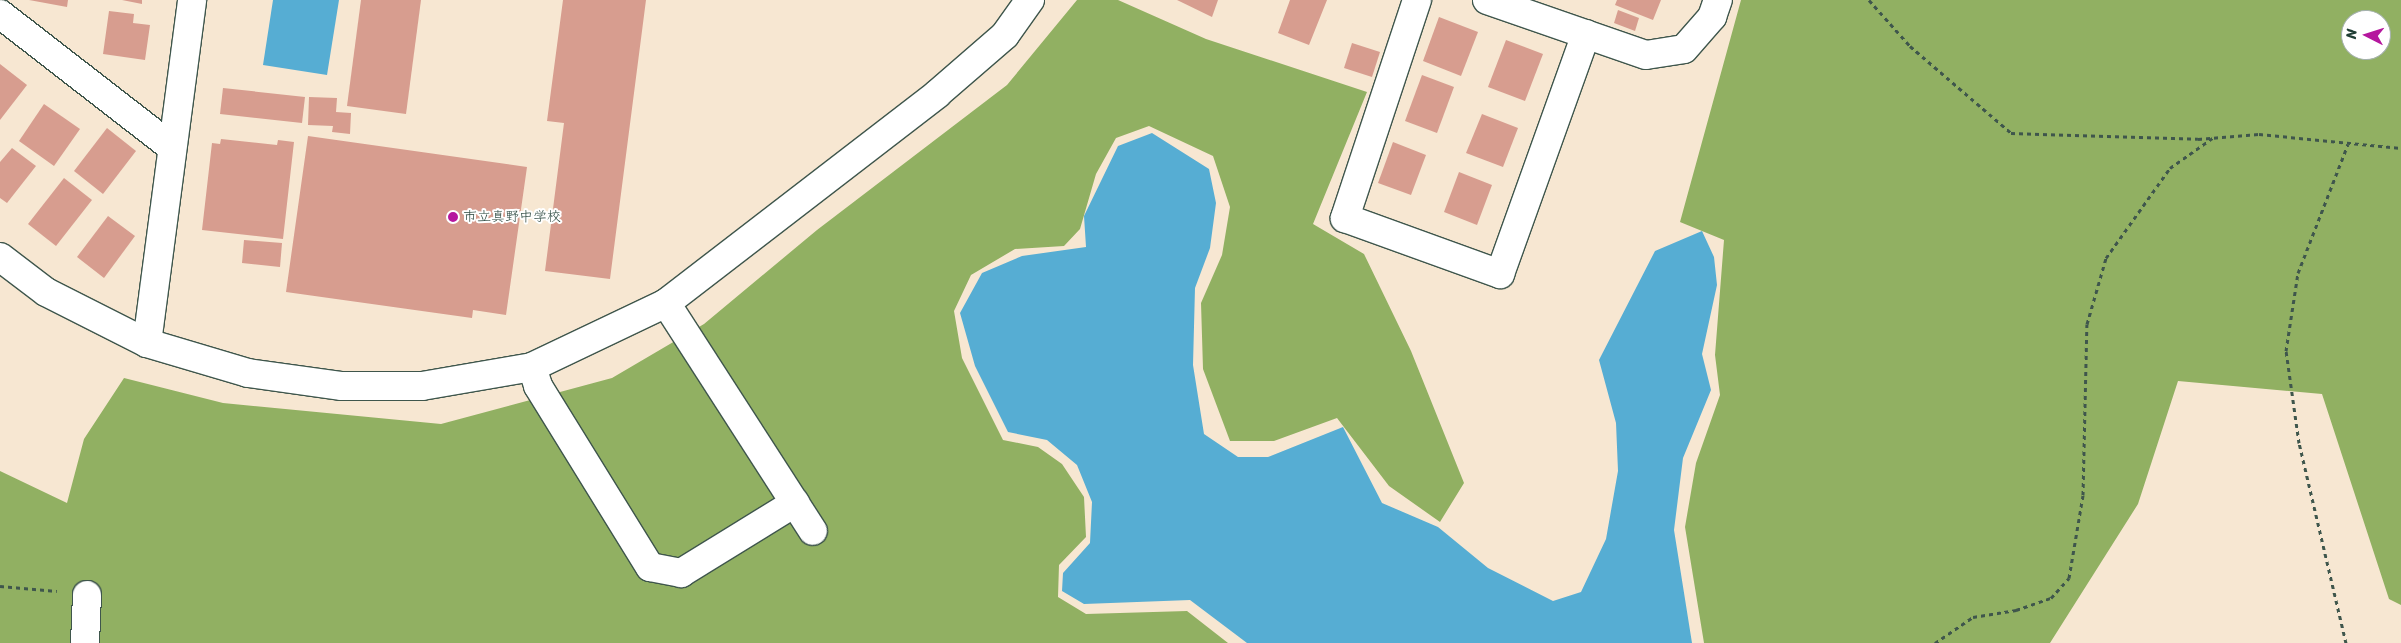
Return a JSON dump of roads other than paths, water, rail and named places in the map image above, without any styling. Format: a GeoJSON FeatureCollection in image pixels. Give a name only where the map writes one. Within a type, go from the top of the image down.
{"type":"FeatureCollection","features":[{"type":"Feature","properties":{"kind":"street"},"geometry":{"type":"LineString","coordinates":[[147,343],[170,146],[192,0]]}},
{"type":"Feature","properties":{"kind":"street"},"geometry":{"type":"LineString","coordinates":[[0,257],[46,292],[147,343],[248,373],[342,386],[422,386],[532,367],[666,303],[937,94],[1005,35],[1030,0]]}},
{"type":"Feature","properties":{"kind":"street"},"geometry":{"type":"LineString","coordinates":[[1417,0],[1345,218],[1500,274],[1586,34]]}},
{"type":"Feature","properties":{"kind":"street"},"geometry":{"type":"LineString","coordinates":[[1487,0],[1646,55],[1684,49],[1712,17],[1718,0]]}},
{"type":"Feature","properties":{"kind":"street"},"geometry":{"type":"LineString","coordinates":[[2,10],[170,146]]}},
{"type":"Feature","properties":{"kind":"street"},"geometry":{"type":"LineString","coordinates":[[666,303],[813,532]]}},
{"type":"Feature","properties":{"kind":"street"},"geometry":{"type":"LineString","coordinates":[[532,367],[538,386],[650,567],[681,573],[795,503]]}},
{"type":"Feature","properties":{"kind":"street"},"geometry":{"type":"LineString","coordinates":[[85,643],[87,595]]}},
{"type":"Feature","properties":{"kind":"water"},"geometry":{"type":"Polygon","coordinates":[[[273,0],[339,0],[327,75],[263,65],[273,0]]]}},
{"type":"Feature","properties":{"kind":"water"},"geometry":{"type":"Polygon","coordinates":[[[1152,133],[1209,169],[1216,203],[1210,248],[1195,288],[1193,365],[1204,434],[1238,457],[1268,457],[1343,427],[1382,503],[1438,527],[1488,568],[1553,601],[1581,592],[1606,539],[1618,471],[1616,423],[1599,360],[1655,251],[1702,231],[1714,257],[1717,285],[1702,354],[1711,390],[1683,458],[1674,530],[1692,643],[1247,643],[1190,600],[1084,604],[1062,591],[1063,573],[1090,543],[1092,502],[1077,465],[1047,440],[1008,432],[975,366],[960,313],[982,273],[1022,256],[1086,247],[1084,216],[1118,146],[1152,133]]]}},
{"type":"Feature","properties":{"kind":"place","name":"市立真野中学校"},"geometry":{"type":"Point","coordinates":[453,217]}}]}
